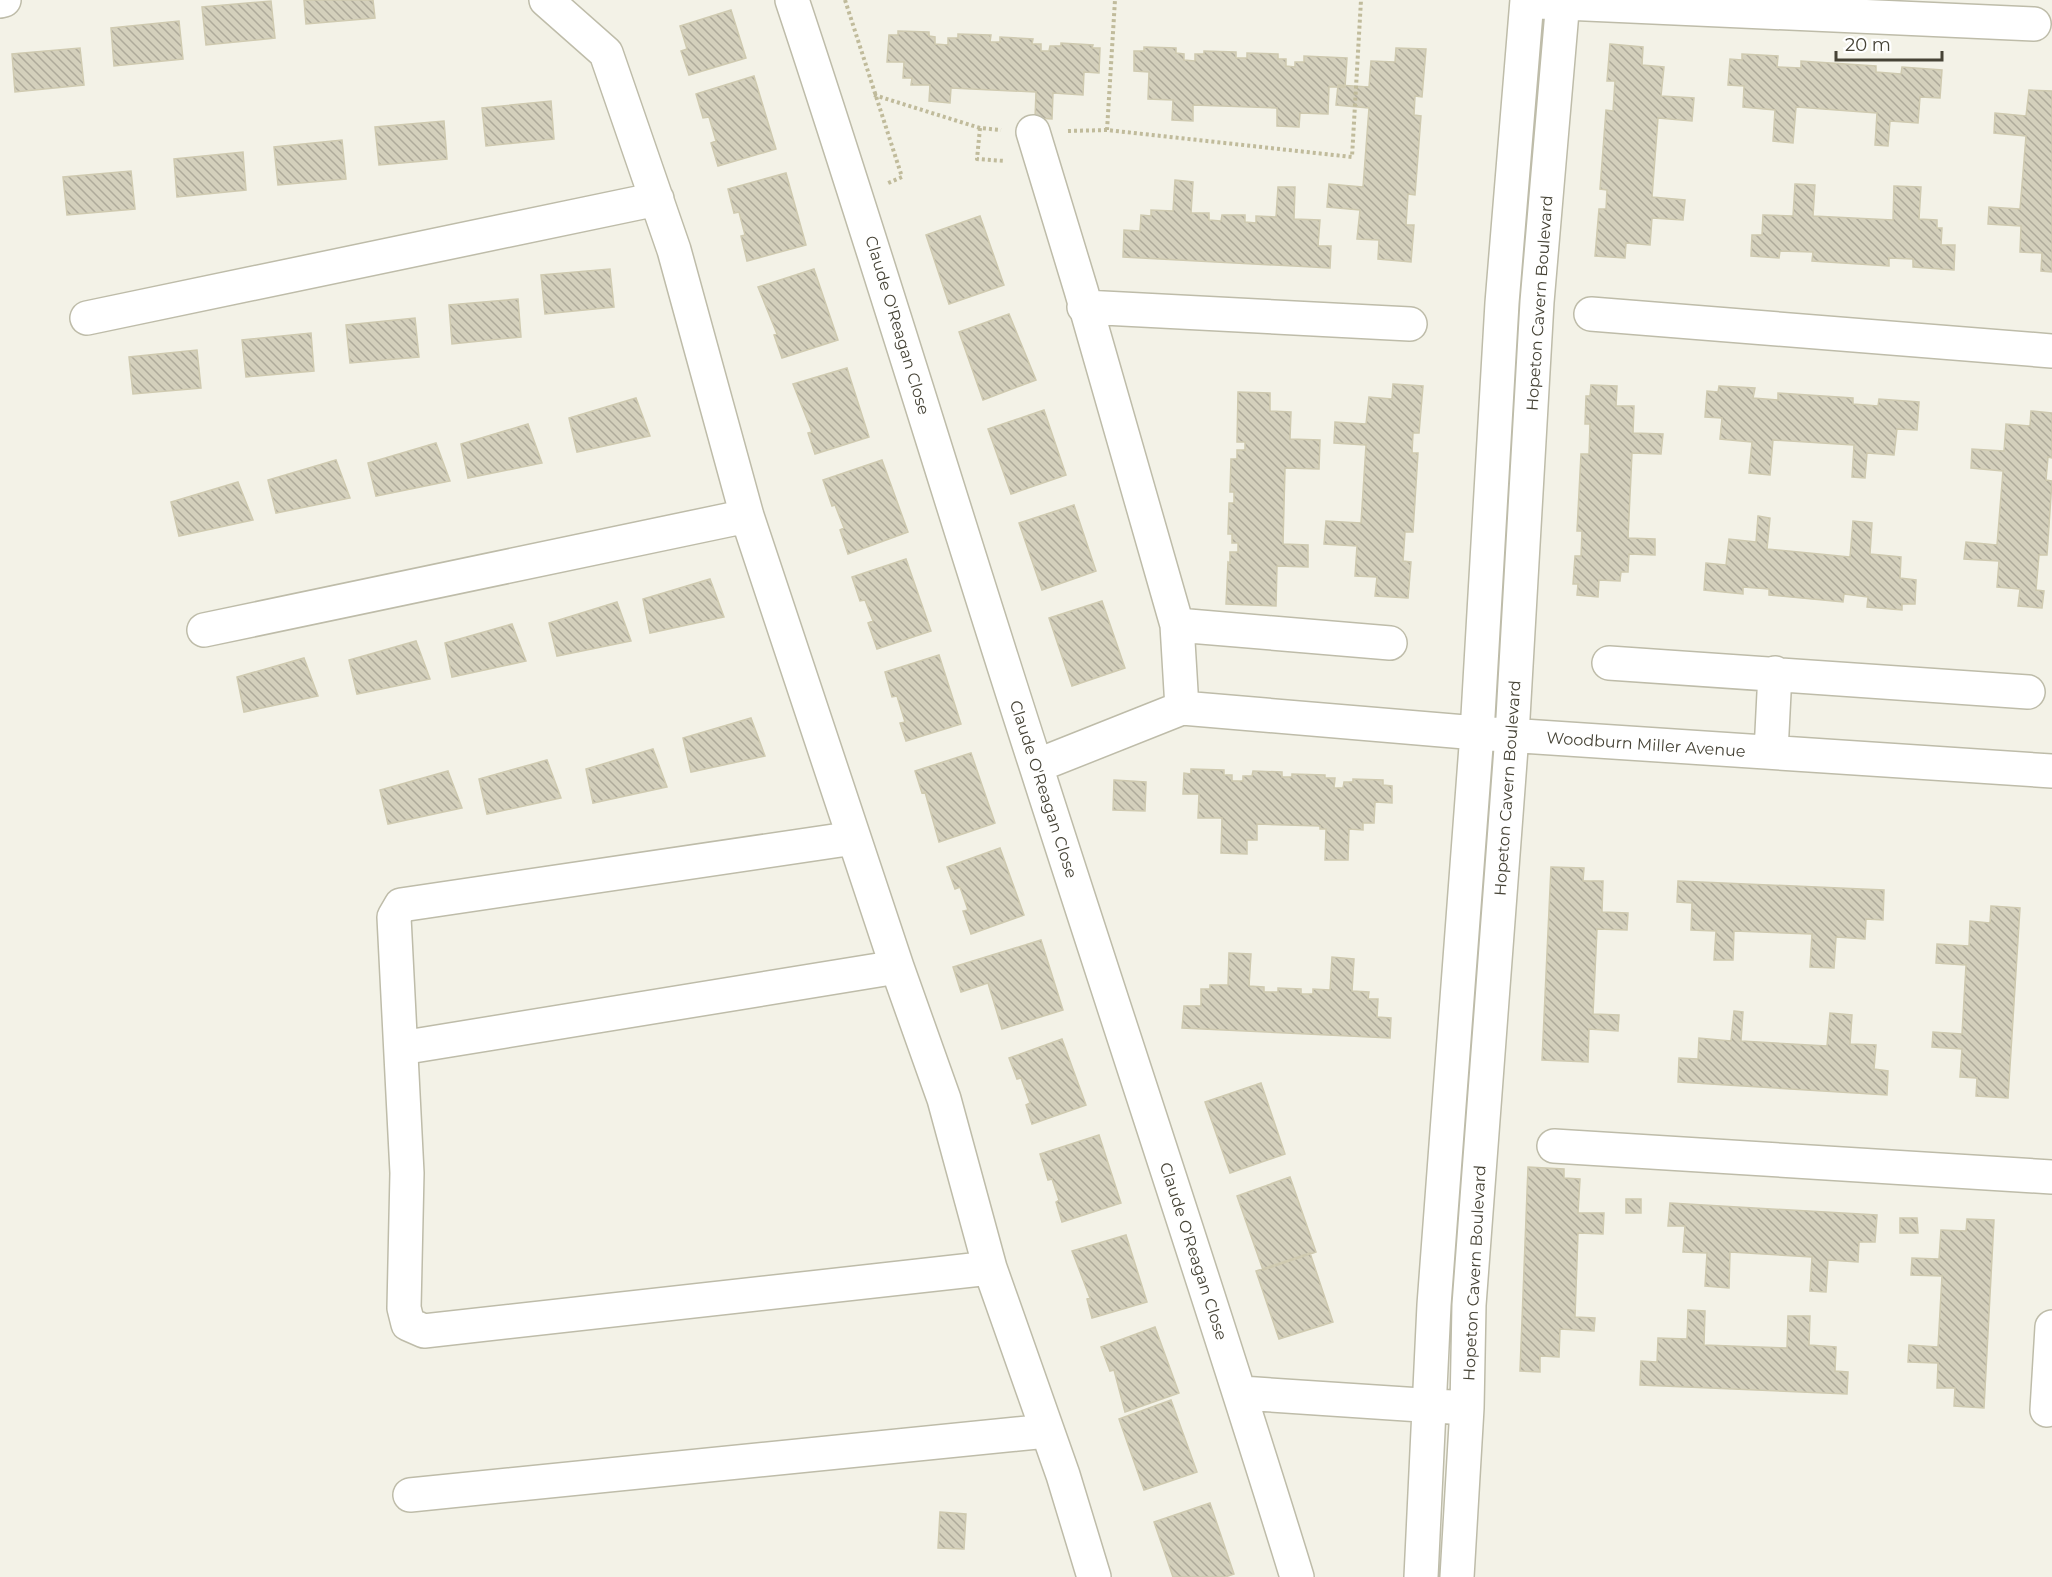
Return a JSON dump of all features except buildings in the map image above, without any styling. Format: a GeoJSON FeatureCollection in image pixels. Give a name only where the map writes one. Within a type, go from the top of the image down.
{"type":"FeatureCollection","features":[{"type":"Feature","properties":{"kind":"street"},"geometry":{"type":"LineString","coordinates":[[546,0],[606,53],[657,199],[674,250],[747,516],[897,968],[944,1099],[990,1268],[1063,1475],[1094,1577]]}},
{"type":"Feature","properties":{"kind":"street","name":"Claude O'Reagan Close"},"geometry":{"type":"LineString","coordinates":[[792,0],[858,196],[1036,766],[1240,1393],[1297,1577]]}},
{"type":"Feature","properties":{"kind":"street"},"geometry":{"type":"LineString","coordinates":[[1522,0],[2034,24]]}},
{"type":"Feature","properties":{"kind":"street","name":"Hopeton Cavern Boulevard"},"geometry":{"type":"LineString","coordinates":[[1420,1577],[1431,1406],[1434,1305],[1477,733],[1522,0]]}},
{"type":"Feature","properties":{"kind":"street","name":"Hopeton Cavern Boulevard"},"geometry":{"type":"LineString","coordinates":[[1457,1577],[1467,1408],[1469,1305],[1512,735],[1537,302],[1563,1]]}},
{"type":"Feature","properties":{"kind":"street"},"geometry":{"type":"LineString","coordinates":[[1033,132],[1177,625],[1182,708]]}},
{"type":"Feature","properties":{"kind":"street"},"geometry":{"type":"LineString","coordinates":[[87,318],[657,199]]}},
{"type":"Feature","properties":{"kind":"street"},"geometry":{"type":"LineString","coordinates":[[1084,306],[1410,324]]}},
{"type":"Feature","properties":{"kind":"street"},"geometry":{"type":"LineString","coordinates":[[1592,314],[2052,351]]}},
{"type":"Feature","properties":{"kind":"street"},"geometry":{"type":"LineString","coordinates":[[204,630],[747,516]]}},
{"type":"Feature","properties":{"kind":"street"},"geometry":{"type":"LineString","coordinates":[[1177,625],[1390,643]]}},
{"type":"Feature","properties":{"kind":"street"},"geometry":{"type":"LineString","coordinates":[[1609,663],[2028,692]]}},
{"type":"Feature","properties":{"kind":"street"},"geometry":{"type":"LineString","coordinates":[[1771,752],[1775,673]]}},
{"type":"Feature","properties":{"kind":"street","name":"Woodburn Miller Avenue"},"geometry":{"type":"LineString","coordinates":[[1036,766],[1182,708],[1477,733],[2052,771]]}},
{"type":"Feature","properties":{"kind":"street"},"geometry":{"type":"LineString","coordinates":[[854,838],[400,905],[394,917],[407,1173],[404,1308],[408,1324],[424,1331],[990,1268]]}},
{"type":"Feature","properties":{"kind":"street"},"geometry":{"type":"LineString","coordinates":[[400,1048],[897,968]]}},
{"type":"Feature","properties":{"kind":"street"},"geometry":{"type":"LineString","coordinates":[[1554,1146],[2052,1177]]}},
{"type":"Feature","properties":{"kind":"street"},"geometry":{"type":"LineString","coordinates":[[2047,1410],[2052,1327]]}},
{"type":"Feature","properties":{"kind":"street"},"geometry":{"type":"LineString","coordinates":[[1240,1393],[1467,1408]]}},
{"type":"Feature","properties":{"kind":"street"},"geometry":{"type":"LineString","coordinates":[[410,1495],[1047,1431]]}},
{"type":"Feature","properties":{"kind":"path"},"geometry":{"type":"LineString","coordinates":[[845,0],[902,177],[858,196]]}},
{"type":"Feature","properties":{"kind":"path"},"geometry":{"type":"LineString","coordinates":[[1107,130],[1114,0]]}},
{"type":"Feature","properties":{"kind":"path"},"geometry":{"type":"LineString","coordinates":[[874,95],[981,128],[1033,132],[1107,130],[1352,157],[1361,0]]}}]}
